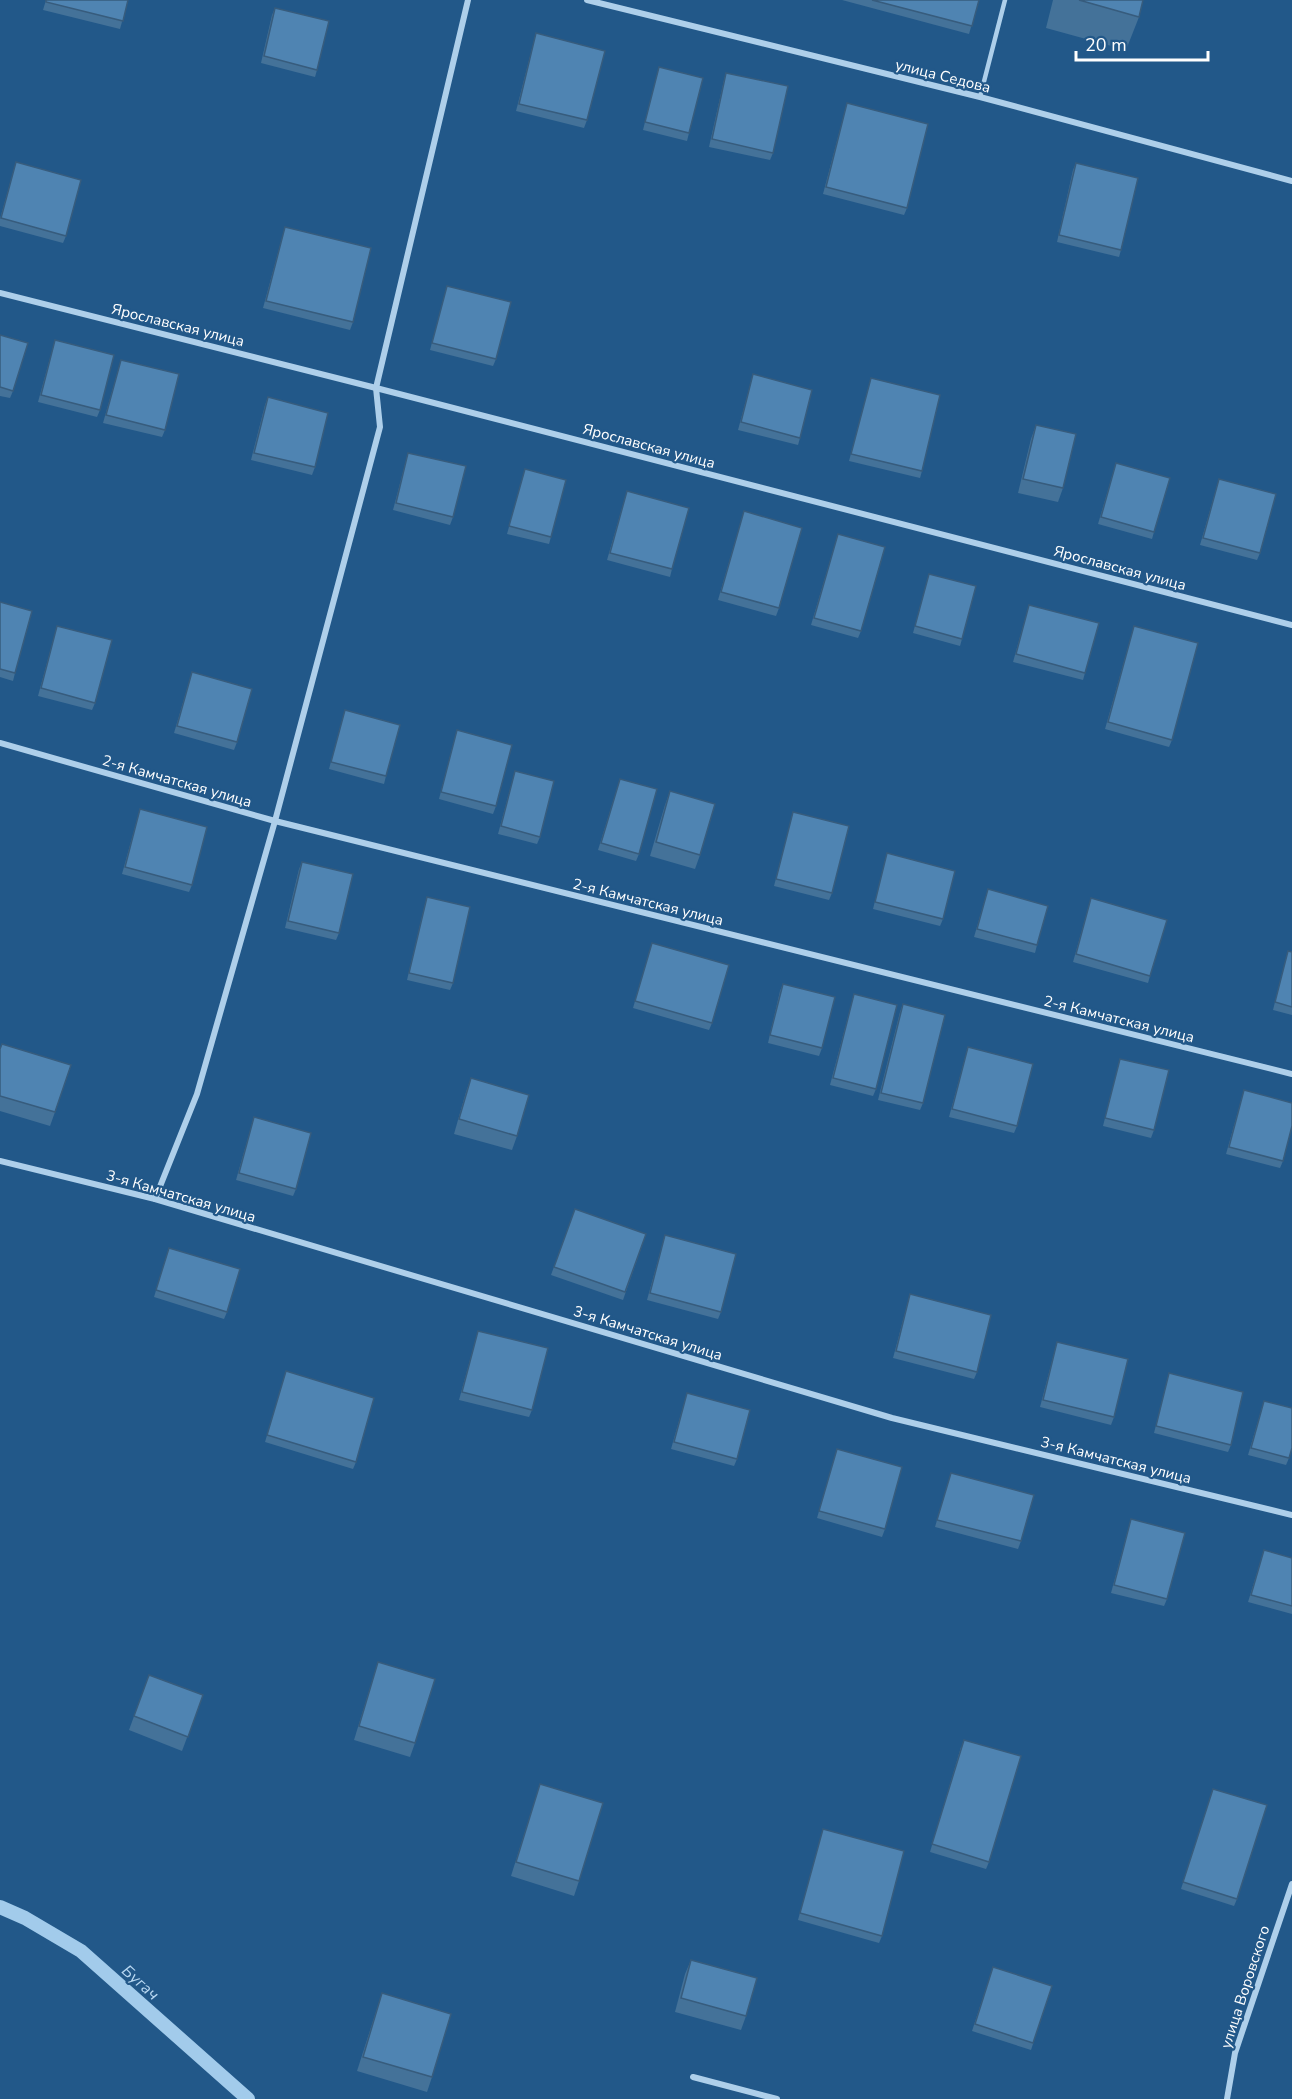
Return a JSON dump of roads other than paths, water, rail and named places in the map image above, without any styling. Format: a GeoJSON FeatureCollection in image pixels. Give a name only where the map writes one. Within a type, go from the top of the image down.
{"type":"FeatureCollection","features":[{"type":"Feature","properties":{"kind":"street"},"geometry":{"type":"LineString","coordinates":[[155,1199],[197,1094],[275,821],[380,427],[376,388],[468,0]]}},
{"type":"Feature","properties":{"kind":"street","name":"улица Седова"},"geometry":{"type":"LineString","coordinates":[[587,0],[980,97],[1292,181]]}},
{"type":"Feature","properties":{"kind":"street","name":"Ярославская улица"},"geometry":{"type":"LineString","coordinates":[[0,292],[1292,625]]}},
{"type":"Feature","properties":{"kind":"street","name":"2-я Камчатская улица"},"geometry":{"type":"LineString","coordinates":[[0,743],[275,821],[1292,1074]]}},
{"type":"Feature","properties":{"kind":"street","name":"3-я Камчатская улица"},"geometry":{"type":"LineString","coordinates":[[0,1161],[155,1199],[892,1418],[1292,1515]]}},
{"type":"Feature","properties":{"kind":"street","name":"улица Воровского"},"geometry":{"type":"LineString","coordinates":[[1227,2099],[1235,2053],[1292,1884]]}},
{"type":"Feature","properties":{"kind":"street"},"geometry":{"type":"LineString","coordinates":[[693,2077],[777,2099]]}},
{"type":"Feature","properties":{"kind":"lane"},"geometry":{"type":"LineString","coordinates":[[980,97],[1005,0]]}},
{"type":"Feature","properties":{"kind":"waterway","name":"Бугач"},"geometry":{"type":"LineString","coordinates":[[0,1907],[25,1918],[81,1951],[248,2099]]}}]}
